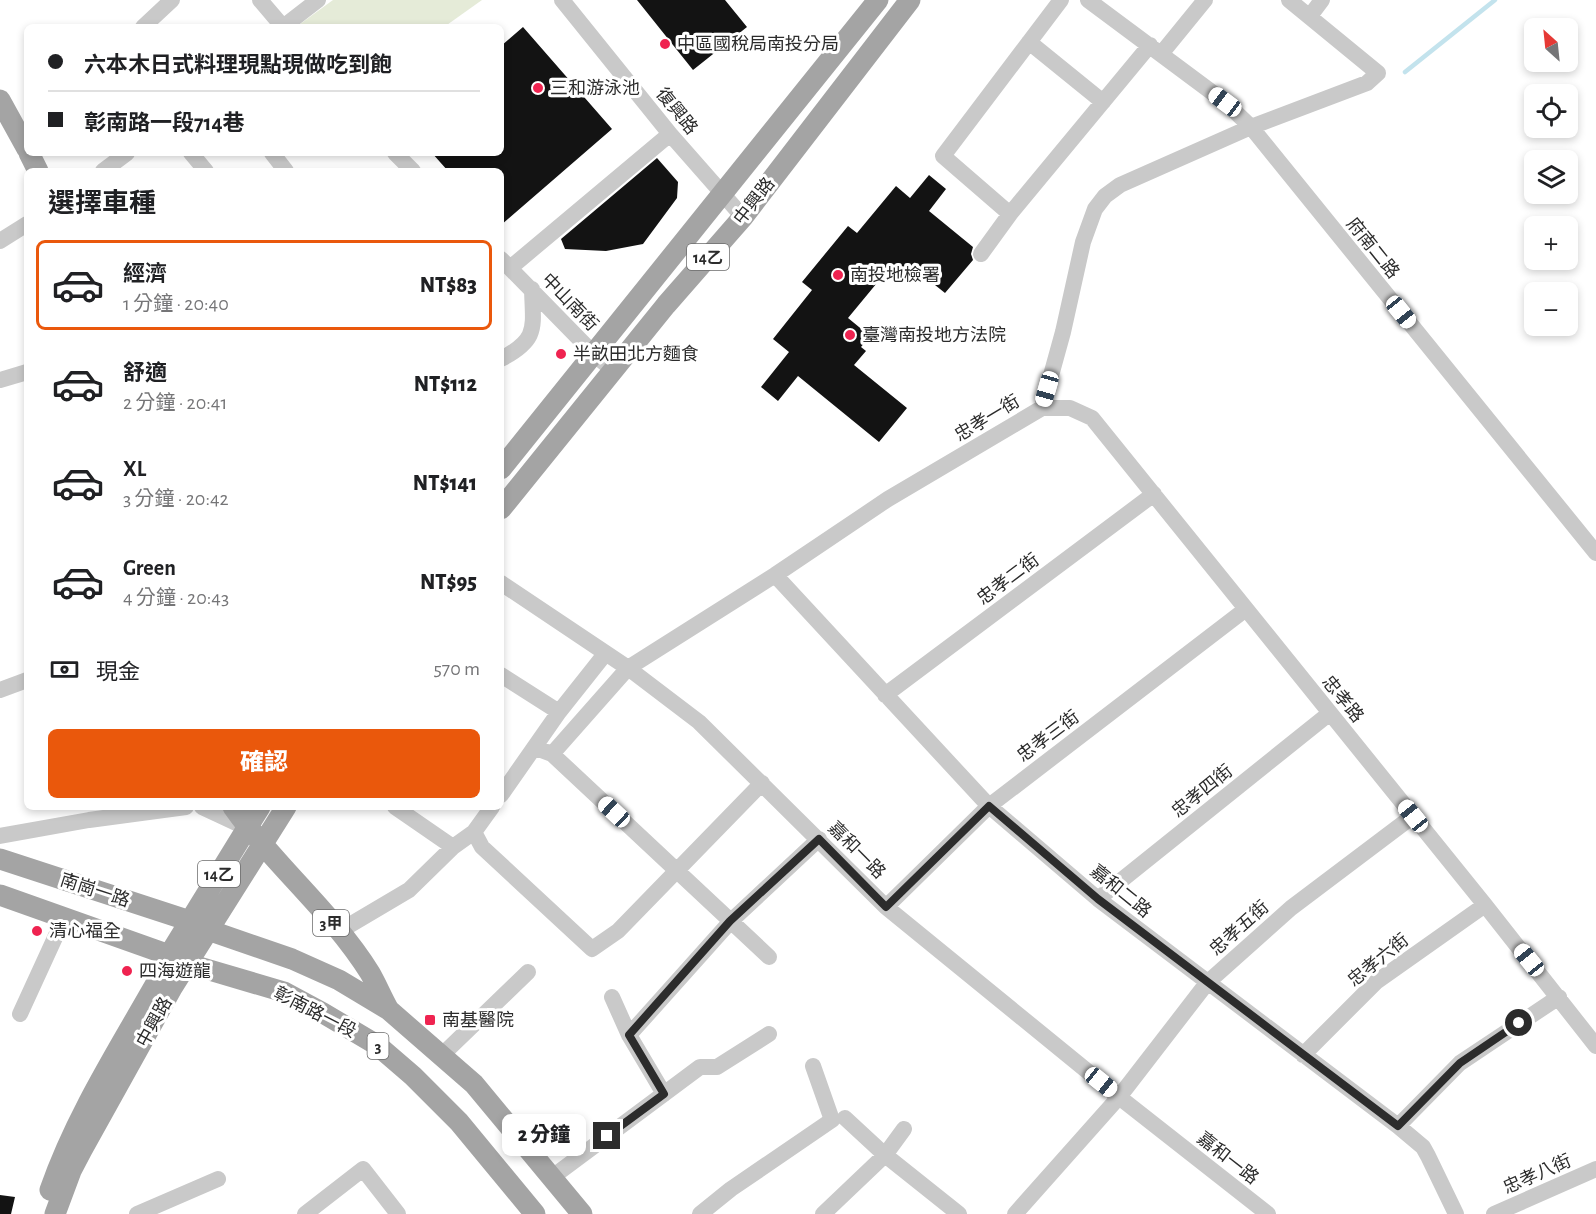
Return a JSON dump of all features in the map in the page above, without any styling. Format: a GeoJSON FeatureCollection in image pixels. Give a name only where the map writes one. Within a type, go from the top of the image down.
{"type":"FeatureCollection","features":[{"type":"Feature","properties":{"kind":"main road","name":"中興路"},"geometry":{"type":"LineString","coordinates":[[504,465],[878,0]]}},
{"type":"Feature","properties":{"kind":"main road","name":"中興路"},"geometry":{"type":"LineString","coordinates":[[504,506],[612,370],[742,217],[910,0]]}},
{"type":"Feature","properties":{"kind":"main road"},"geometry":{"type":"LineString","coordinates":[[0,100],[24,144]]}},
{"type":"Feature","properties":{"kind":"main road","name":"彰南路一段"},"geometry":{"type":"LineString","coordinates":[[235,810],[247,828],[338,932],[370,973],[388,1010]]}},
{"type":"Feature","properties":{"kind":"main road","name":"中興路"},"geometry":{"type":"LineString","coordinates":[[41,1214],[60,1160],[80,1118],[119,1067],[189,964],[199,925],[258,810]]}},
{"type":"Feature","properties":{"kind":"main road","name":"中興路"},"geometry":{"type":"LineString","coordinates":[[55,1214],[71,1172],[169,955],[199,925],[262,843],[284,810]]}},
{"type":"Feature","properties":{"kind":"main road","name":"南崗一路"},"geometry":{"type":"LineString","coordinates":[[0,859],[199,925]]}},
{"type":"Feature","properties":{"kind":"main road","name":"南崗一路"},"geometry":{"type":"LineString","coordinates":[[0,895],[169,955]]}},
{"type":"Feature","properties":{"kind":"main road","name":"彰南路一段"},"geometry":{"type":"LineString","coordinates":[[199,925],[292,959],[339,980],[388,1010],[474,1084],[582,1214]]}},
{"type":"Feature","properties":{"kind":"main road","name":"彰南路一段"},"geometry":{"type":"LineString","coordinates":[[169,955],[189,964],[284,992],[376,1045],[413,1076],[459,1122],[532,1213]]}},
{"type":"Feature","properties":{"kind":"street"},"geometry":{"type":"LineString","coordinates":[[146,24],[172,0]]}},
{"type":"Feature","properties":{"kind":"street"},"geometry":{"type":"LineString","coordinates":[[260,0],[280,24]]}},
{"type":"Feature","properties":{"kind":"street"},"geometry":{"type":"LineString","coordinates":[[287,24],[318,0]]}},
{"type":"Feature","properties":{"kind":"street","name":"復興路"},"geometry":{"type":"LineString","coordinates":[[562,0],[670,134],[742,217]]}},
{"type":"Feature","properties":{"kind":"street"},"geometry":{"type":"LineString","coordinates":[[1010,214],[943,156],[1060,0]]}},
{"type":"Feature","properties":{"kind":"street","name":"府南二路"},"geometry":{"type":"LineString","coordinates":[[1088,0],[1225,102],[1251,127],[1596,553]]}},
{"type":"Feature","properties":{"kind":"street"},"geometry":{"type":"LineString","coordinates":[[981,254],[1010,214],[1103,102],[1205,0]]}},
{"type":"Feature","properties":{"kind":"street"},"geometry":{"type":"LineString","coordinates":[[1289,0],[1310,16],[1322,0]]}},
{"type":"Feature","properties":{"kind":"street","name":"忠孝一街"},"geometry":{"type":"LineString","coordinates":[[552,754],[628,668],[775,575],[888,499],[1042,408],[1063,332],[1083,242],[1095,209],[1105,196],[1120,185],[1251,127],[1367,83],[1378,73],[1310,16]]}},
{"type":"Feature","properties":{"kind":"street"},"geometry":{"type":"LineString","coordinates":[[1029,42],[1103,102]]}},
{"type":"Feature","properties":{"kind":"street"},"geometry":{"type":"LineString","coordinates":[[505,263],[670,134]]}},
{"type":"Feature","properties":{"kind":"street"},"geometry":{"type":"LineString","coordinates":[[107,168],[123,156]]}},
{"type":"Feature","properties":{"kind":"street"},"geometry":{"type":"LineString","coordinates":[[194,156],[204,168]]}},
{"type":"Feature","properties":{"kind":"street"},"geometry":{"type":"LineString","coordinates":[[274,156],[284,168]]}},
{"type":"Feature","properties":{"kind":"street"},"geometry":{"type":"LineString","coordinates":[[398,156],[410,168]]}},
{"type":"Feature","properties":{"kind":"street"},"geometry":{"type":"LineString","coordinates":[[0,241],[24,227]]}},
{"type":"Feature","properties":{"kind":"street","name":"中山南街"},"geometry":{"type":"LineString","coordinates":[[505,263],[612,370]]}},
{"type":"Feature","properties":{"kind":"street"},"geometry":{"type":"LineString","coordinates":[[504,358],[521,349],[533,330],[532,289]]}},
{"type":"Feature","properties":{"kind":"street"},"geometry":{"type":"LineString","coordinates":[[0,380],[24,373]]}},
{"type":"Feature","properties":{"kind":"street","name":"忠孝路"},"geometry":{"type":"LineString","coordinates":[[1042,408],[1070,408],[1092,418],[1559,997],[1596,1046]]}},
{"type":"Feature","properties":{"kind":"street","name":"忠孝二街"},"geometry":{"type":"LineString","coordinates":[[885,695],[1154,494]]}},
{"type":"Feature","properties":{"kind":"street","name":"嘉和二路"},"geometry":{"type":"LineString","coordinates":[[775,575],[989,806],[1098,899],[1423,1147],[1456,1214]]}},
{"type":"Feature","properties":{"kind":"street","name":"嘉和一路"},"geometry":{"type":"LineString","coordinates":[[504,585],[628,668],[699,722],[886,907],[1119,1097],[1268,1214]]}},
{"type":"Feature","properties":{"kind":"street","name":"忠孝三街"},"geometry":{"type":"LineString","coordinates":[[886,907],[989,806],[1246,609]]}},
{"type":"Feature","properties":{"kind":"street"},"geometry":{"type":"LineString","coordinates":[[504,784],[536,748],[559,712],[605,654]]}},
{"type":"Feature","properties":{"kind":"street"},"geometry":{"type":"LineString","coordinates":[[504,677],[559,712]]}},
{"type":"Feature","properties":{"kind":"street"},"geometry":{"type":"LineString","coordinates":[[0,690],[24,681]]}},
{"type":"Feature","properties":{"kind":"street","name":"忠孝四街"},"geometry":{"type":"LineString","coordinates":[[1098,899],[1330,713]]}},
{"type":"Feature","properties":{"kind":"street"},"geometry":{"type":"LineString","coordinates":[[536,748],[552,754],[769,957]]}},
{"type":"Feature","properties":{"kind":"street"},"geometry":{"type":"LineString","coordinates":[[474,832],[482,848],[592,949],[618,931],[762,783]]}},
{"type":"Feature","properties":{"kind":"street"},"geometry":{"type":"LineString","coordinates":[[0,836],[89,820],[164,810]]}},
{"type":"Feature","properties":{"kind":"street"},"geometry":{"type":"LineString","coordinates":[[208,810],[247,828]]}},
{"type":"Feature","properties":{"kind":"street"},"geometry":{"type":"LineString","coordinates":[[399,810],[453,847]]}},
{"type":"Feature","properties":{"kind":"street"},"geometry":{"type":"LineString","coordinates":[[338,932],[409,890],[453,847],[474,832],[490,810]]}},
{"type":"Feature","properties":{"kind":"street","name":"忠孝五街"},"geometry":{"type":"LineString","coordinates":[[1015,1214],[1119,1097],[1208,983],[1291,908],[1413,816]]}},
{"type":"Feature","properties":{"kind":"street"},"geometry":{"type":"LineString","coordinates":[[629,1035],[730,921],[819,839]]}},
{"type":"Feature","properties":{"kind":"street","name":"忠孝六街"},"geometry":{"type":"LineString","coordinates":[[1303,1055],[1376,982],[1485,905]]}},
{"type":"Feature","properties":{"kind":"street"},"geometry":{"type":"LineString","coordinates":[[20,1014],[64,918]]}},
{"type":"Feature","properties":{"kind":"street"},"geometry":{"type":"LineString","coordinates":[[441,1056],[528,972]]}},
{"type":"Feature","properties":{"kind":"street"},"geometry":{"type":"LineString","coordinates":[[612,997],[629,1035],[664,1094]]}},
{"type":"Feature","properties":{"kind":"street"},"geometry":{"type":"LineString","coordinates":[[1398,1126],[1460,1063],[1559,997]]}},
{"type":"Feature","properties":{"kind":"street"},"geometry":{"type":"LineString","coordinates":[[551,1178],[700,1067],[717,1067],[769,1034]]}},
{"type":"Feature","properties":{"kind":"street"},"geometry":{"type":"LineString","coordinates":[[700,1214],[731,1189],[832,1120],[813,1066]]}},
{"type":"Feature","properties":{"kind":"street"},"geometry":{"type":"LineString","coordinates":[[844,1118],[885,1155],[959,1214]]}},
{"type":"Feature","properties":{"kind":"street"},"geometry":{"type":"LineString","coordinates":[[823,1214],[885,1155],[904,1129]]}},
{"type":"Feature","properties":{"kind":"street"},"geometry":{"type":"LineString","coordinates":[[305,1214],[363,1169],[398,1214]]}},
{"type":"Feature","properties":{"kind":"street","name":"忠孝八街"},"geometry":{"type":"LineString","coordinates":[[1494,1214],[1596,1169]]}},
{"type":"Feature","properties":{"kind":"street"},"geometry":{"type":"LineString","coordinates":[[137,1214],[218,1179]]}},
{"type":"Feature","properties":{"kind":"street"},"geometry":{"type":"LineString","coordinates":[[176,1197],[179,1214]]}},
{"type":"Feature","properties":{"kind":"green space"},"geometry":{"type":"Polygon","coordinates":[[[333,0],[482,0],[448,24],[300,24],[333,0]]]}},
{"type":"Feature","properties":{"kind":"building"},"geometry":{"type":"Polygon","coordinates":[[[637,0],[725,0],[747,27],[693,70],[637,0]]]}},
{"type":"Feature","properties":{"kind":"building","name":"三和游泳池"},"geometry":{"type":"Polygon","coordinates":[[[523,27],[612,129],[504,222],[504,168],[445,168],[435,156],[504,156],[504,43],[523,27]]]}},
{"type":"Feature","properties":{"kind":"building"},"geometry":{"type":"Polygon","coordinates":[[[657,158],[678,182],[677,198],[643,244],[606,251],[565,249],[561,239],[657,158]]]}},
{"type":"Feature","properties":{"kind":"building"},"geometry":{"type":"Polygon","coordinates":[[[929,175],[946,189],[929,211],[973,247],[971,254],[973,260],[945,293],[920,273],[912,282],[891,266],[848,318],[870,336],[861,347],[866,351],[854,365],[907,408],[879,442],[798,376],[778,401],[761,387],[789,352],[773,339],[812,290],[802,282],[848,226],[857,233],[896,186],[910,198],[929,175]]]}},
{"type":"Feature","properties":{"kind":"building"},"geometry":{"type":"Polygon","coordinates":[[[0,1195],[15,1197],[11,1214],[0,1214],[0,1195]]]}},
{"type":"Feature","properties":{"kind":"waterway"},"geometry":{"type":"LineString","coordinates":[[1405,72],[1495,0]]}},
{"type":"Feature","properties":{"kind":"place","name":"中區國稅局南投分局"},"geometry":{"type":"Point","coordinates":[665,44]}},
{"type":"Feature","properties":{"kind":"place","name":"三和游泳池"},"geometry":{"type":"Point","coordinates":[538,88]}},
{"type":"Feature","properties":{"kind":"place","name":"南投地檢署"},"geometry":{"type":"Point","coordinates":[838,275]}},
{"type":"Feature","properties":{"kind":"place","name":"臺灣南投地方法院"},"geometry":{"type":"Point","coordinates":[850,335]}},
{"type":"Feature","properties":{"kind":"place","name":"半畝田北方麵食"},"geometry":{"type":"Point","coordinates":[561,354]}},
{"type":"Feature","properties":{"kind":"place","name":"清心福全"},"geometry":{"type":"Point","coordinates":[37,931]}},
{"type":"Feature","properties":{"kind":"place","name":"四海遊龍"},"geometry":{"type":"Point","coordinates":[127,971]}},
{"type":"Feature","properties":{"kind":"place","name":"南基醫院"},"geometry":{"type":"Point","coordinates":[430,1020]}},
{"type":"Feature","properties":{"kind":"route"},"geometry":{"type":"LineString","coordinates":[[607,1136],[664,1094],[629,1035],[730,921],[819,839],[886,907],[989,806],[1098,899],[1398,1126],[1460,1063],[1519,1023]]}}]}
